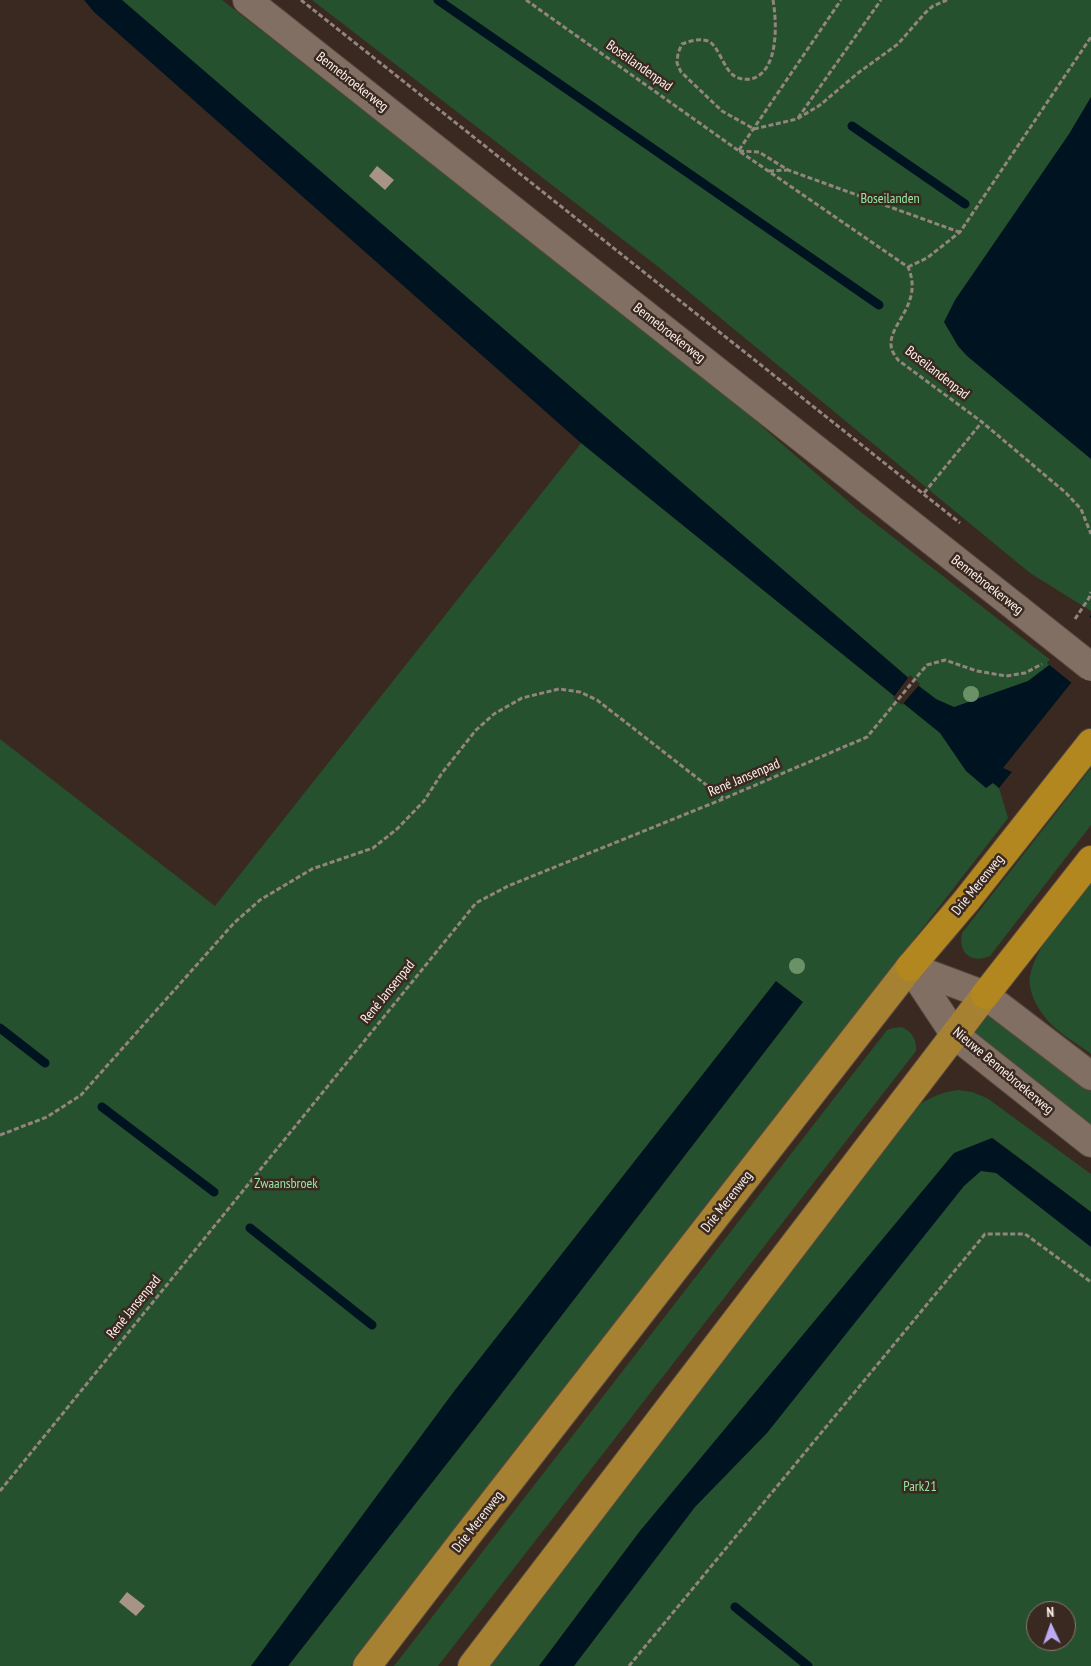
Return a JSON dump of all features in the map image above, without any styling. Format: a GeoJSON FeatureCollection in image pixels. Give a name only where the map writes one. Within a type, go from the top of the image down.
{"type":"FeatureCollection","features":[{"type":"Feature","properties":{"kind":"highway","name":"Drie Merenweg"},"geometry":{"type":"LineString","coordinates":[[910,967],[966,901],[1091,743]]}},
{"type":"Feature","properties":{"kind":"highway"},"geometry":{"type":"LineString","coordinates":[[985,995],[1091,860]]}},
{"type":"Feature","properties":{"kind":"main road","name":"Drie Merenweg"},"geometry":{"type":"LineString","coordinates":[[367,1666],[466,1536],[910,967]]}},
{"type":"Feature","properties":{"kind":"main road"},"geometry":{"type":"LineString","coordinates":[[472,1666],[985,995]]}},
{"type":"Feature","properties":{"kind":"street","name":"Bennebroekerweg"},"geometry":{"type":"LineString","coordinates":[[248,0],[1091,667]]}},
{"type":"Feature","properties":{"kind":"street"},"geometry":{"type":"LineString","coordinates":[[910,967],[985,995],[1091,1076]]}},
{"type":"Feature","properties":{"kind":"street","name":"Nieuwe Bennebroekerweg"},"geometry":{"type":"LineString","coordinates":[[910,967],[955,1035],[1091,1143]]}},
{"type":"Feature","properties":{"kind":"path"},"geometry":{"type":"LineString","coordinates":[[301,0],[961,524]]}},
{"type":"Feature","properties":{"kind":"path","name":"Boseilandenpad"},"geometry":{"type":"LineString","coordinates":[[526,0],[738,151],[908,267],[913,285],[912,296],[891,340],[892,350],[898,360],[982,422],[1066,493],[1081,509],[1091,534]]}},
{"type":"Feature","properties":{"kind":"path"},"geometry":{"type":"LineString","coordinates":[[773,0],[776,30],[773,48],[766,70],[757,77],[745,80],[734,76],[723,62],[714,44],[708,41],[693,40],[682,44],[678,53],[678,63],[681,72],[722,111],[754,129],[797,120],[820,105],[858,73],[898,44],[933,6],[947,0]]}},
{"type":"Feature","properties":{"kind":"path"},"geometry":{"type":"LineString","coordinates":[[738,151],[841,0]]}},
{"type":"Feature","properties":{"kind":"path"},"geometry":{"type":"LineString","coordinates":[[797,120],[881,0]]}},
{"type":"Feature","properties":{"kind":"path"},"geometry":{"type":"LineString","coordinates":[[908,267],[927,258],[960,232],[1091,37]]}},
{"type":"Feature","properties":{"kind":"path"},"geometry":{"type":"LineString","coordinates":[[738,151],[759,152],[788,170],[960,232]]}},
{"type":"Feature","properties":{"kind":"path"},"geometry":{"type":"LineString","coordinates":[[768,171],[788,170]]}},
{"type":"Feature","properties":{"kind":"path"},"geometry":{"type":"LineString","coordinates":[[924,493],[982,422]]}},
{"type":"Feature","properties":{"kind":"path"},"geometry":{"type":"LineString","coordinates":[[1073,623],[1091,592]]}},
{"type":"Feature","properties":{"kind":"path","name":"René Jansenpad"},"geometry":{"type":"LineString","coordinates":[[0,1491],[476,903],[508,886],[723,799],[867,737],[927,665],[945,660],[977,671],[1006,676],[1025,673],[1045,663]]}},
{"type":"Feature","properties":{"kind":"path"},"geometry":{"type":"LineString","coordinates":[[0,1135],[47,1117],[81,1095],[234,923],[260,900],[312,869],[373,848],[397,829],[424,801],[442,773],[476,730],[494,714],[522,698],[559,689],[580,692],[597,700],[723,799]]}},
{"type":"Feature","properties":{"kind":"path"},"geometry":{"type":"LineString","coordinates":[[629,1666],[985,1234],[1025,1234],[1091,1282]]}},
{"type":"Feature","properties":{"kind":"green space","name":"Zwaansbroek"},"geometry":{"type":"Polygon","coordinates":[[[104,0],[222,0],[698,371],[857,509],[1053,662],[993,783],[999,788],[1008,818],[351,1666],[288,1666],[485,1415],[803,1002],[266,1666],[0,1666],[0,739],[215,906],[590,432],[104,0]]]}},
{"type":"Feature","properties":{"kind":"green space","name":"Boseilanden"},"geometry":{"type":"Polygon","coordinates":[[[312,0],[1091,0],[1091,611],[1030,573],[661,269],[312,0]]]}},
{"type":"Feature","properties":{"kind":"green space"},"geometry":{"type":"Polygon","coordinates":[[[1091,768],[1091,825],[990,956],[977,959],[967,955],[962,946],[962,933],[1091,768]]]}},
{"type":"Feature","properties":{"kind":"green space"},"geometry":{"type":"Polygon","coordinates":[[[1091,883],[1091,1054],[1060,1032],[1047,1019],[1032,995],[1030,976],[1039,951],[1064,915],[1091,883]]]}},
{"type":"Feature","properties":{"kind":"green space"},"geometry":{"type":"Polygon","coordinates":[[[989,1014],[1091,1089],[1091,1127],[970,1038],[989,1014]]]}},
{"type":"Feature","properties":{"kind":"green space"},"geometry":{"type":"Polygon","coordinates":[[[902,1027],[913,1036],[916,1043],[916,1051],[438,1666],[394,1666],[887,1030],[902,1027]]]}},
{"type":"Feature","properties":{"kind":"green space"},"geometry":{"type":"Polygon","coordinates":[[[958,1090],[972,1092],[987,1098],[1091,1174],[1091,1212],[993,1138],[640,1531],[539,1666],[489,1666],[917,1106],[937,1095],[958,1090]]]}},
{"type":"Feature","properties":{"kind":"green space","name":"Park21"},"geometry":{"type":"Polygon","coordinates":[[[977,1157],[1091,1239],[1091,1666],[557,1666],[977,1157]]]}},
{"type":"Feature","properties":{"kind":"water"},"geometry":{"type":"Polygon","coordinates":[[[84,0],[122,0],[911,680],[936,699],[954,707],[1028,681],[1053,662],[1091,615],[1091,658],[1003,768],[1012,772],[999,788],[993,783],[986,788],[966,771],[940,733],[581,443],[94,12],[84,0]]]}},
{"type":"Feature","properties":{"kind":"water"},"geometry":{"type":"Polygon","coordinates":[[[1091,97],[1091,459],[967,356],[958,346],[944,322],[955,300],[1069,134],[1091,97]]]}},
{"type":"Feature","properties":{"kind":"water"},"geometry":{"type":"Polygon","coordinates":[[[776,981],[803,1002],[485,1415],[288,1666],[251,1666],[455,1390],[776,981]]]}},
{"type":"Feature","properties":{"kind":"water"},"geometry":{"type":"Polygon","coordinates":[[[992,1138],[1091,1212],[1091,1247],[996,1173],[981,1171],[964,1186],[767,1433],[695,1507],[574,1666],[539,1666],[640,1531],[954,1153],[992,1138]]]}},
{"type":"Feature","properties":{"kind":"pier"},"geometry":{"type":"Polygon","coordinates":[[[1087,615],[1091,618],[1091,662],[1073,684],[1047,663],[1087,615]]]}},
{"type":"Feature","properties":{"kind":"pier"},"geometry":{"type":"Polygon","coordinates":[[[910,675],[920,684],[902,705],[893,698],[910,675]]]}},
{"type":"Feature","properties":{"kind":"building"},"geometry":{"type":"Polygon","coordinates":[[[377,166],[394,180],[385,190],[369,176],[377,166]]]}},
{"type":"Feature","properties":{"kind":"building"},"geometry":{"type":"Polygon","coordinates":[[[127,1592],[145,1606],[136,1616],[119,1602],[127,1592]]]}},
{"type":"Feature","properties":{"kind":"waterway"},"geometry":{"type":"LineString","coordinates":[[438,0],[879,305]]}},
{"type":"Feature","properties":{"kind":"waterway"},"geometry":{"type":"LineString","coordinates":[[852,126],[965,204]]}},
{"type":"Feature","properties":{"kind":"waterway"},"geometry":{"type":"LineString","coordinates":[[0,1028],[45,1063]]}},
{"type":"Feature","properties":{"kind":"waterway"},"geometry":{"type":"LineString","coordinates":[[102,1107],[214,1192]]}},
{"type":"Feature","properties":{"kind":"waterway"},"geometry":{"type":"LineString","coordinates":[[250,1228],[372,1325]]}},
{"type":"Feature","properties":{"kind":"waterway"},"geometry":{"type":"LineString","coordinates":[[735,1607],[808,1666]]}}]}
